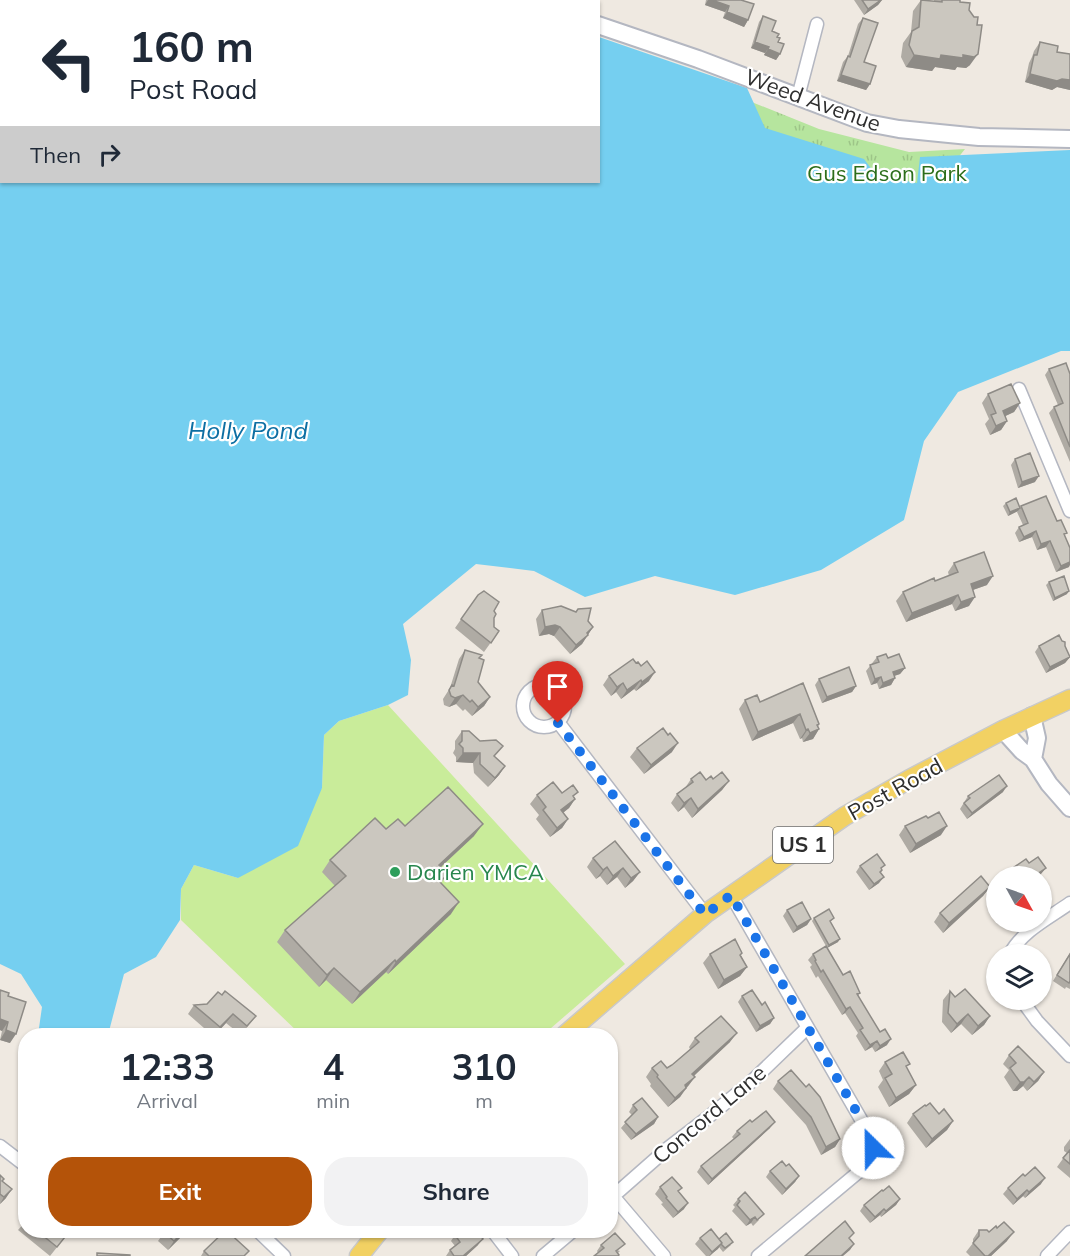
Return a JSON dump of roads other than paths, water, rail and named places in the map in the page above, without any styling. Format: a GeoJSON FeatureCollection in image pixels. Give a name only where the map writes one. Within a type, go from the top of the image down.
{"type":"FeatureCollection","features":[{"type":"Feature","properties":{"kind":"main road","name":"Post Road"},"geometry":{"type":"LineString","coordinates":[[573,1028],[705,915],[845,816],[1003,730],[1070,699]]}},
{"type":"Feature","properties":{"kind":"main road"},"geometry":{"type":"LineString","coordinates":[[359,1256],[374,1238]]}},
{"type":"Feature","properties":{"kind":"street"},"geometry":{"type":"LineString","coordinates":[[798,97],[817,24]]}},
{"type":"Feature","properties":{"kind":"street","name":"Weed Avenue"},"geometry":{"type":"LineString","coordinates":[[600,26],[698,59],[867,123],[899,129],[979,137],[1070,139]]}},
{"type":"Feature","properties":{"kind":"street"},"geometry":{"type":"LineString","coordinates":[[1019,389],[1070,511]]}},
{"type":"Feature","properties":{"kind":"street"},"geometry":{"type":"LineString","coordinates":[[1032,716],[1037,738],[1034,759]]}},
{"type":"Feature","properties":{"kind":"street"},"geometry":{"type":"LineString","coordinates":[[558,723],[705,915]]}},
{"type":"Feature","properties":{"kind":"street"},"geometry":{"type":"LineString","coordinates":[[1003,730],[1022,751],[1034,759],[1049,784],[1070,808]]}},
{"type":"Feature","properties":{"kind":"street"},"geometry":{"type":"LineString","coordinates":[[731,895],[870,1135],[873,1154],[861,1170],[758,1256]]}},
{"type":"Feature","properties":{"kind":"street"},"geometry":{"type":"LineString","coordinates":[[1015,944],[1070,903]]}},
{"type":"Feature","properties":{"kind":"street"},"geometry":{"type":"LineString","coordinates":[[1029,1010],[1037,1022],[1070,1056]]}},
{"type":"Feature","properties":{"kind":"street","name":"Concord Lane"},"geometry":{"type":"LineString","coordinates":[[618,1193],[668,1148],[751,1082],[807,1028]]}},
{"type":"Feature","properties":{"kind":"street"},"geometry":{"type":"LineString","coordinates":[[0,1146],[18,1160]]}},
{"type":"Feature","properties":{"kind":"street"},"geometry":{"type":"LineString","coordinates":[[618,1205],[664,1256]]}},
{"type":"Feature","properties":{"kind":"street"},"geometry":{"type":"LineString","coordinates":[[1047,1256],[1070,1232]]}},
{"type":"Feature","properties":{"kind":"street"},"geometry":{"type":"LineString","coordinates":[[265,1238],[284,1256]]}},
{"type":"Feature","properties":{"kind":"street"},"geometry":{"type":"LineString","coordinates":[[498,1238],[512,1256]]}},
{"type":"Feature","properties":{"kind":"street"},"geometry":{"type":"LineString","coordinates":[[543,1256],[564,1238]]}},
{"type":"Feature","properties":{"kind":"water","name":"Holly Pond"},"geometry":{"type":"Polygon","coordinates":[[[600,37],[747,88],[765,128],[864,159],[876,175],[917,183],[920,157],[1070,150],[1070,351],[1061,351],[958,392],[924,441],[904,520],[821,570],[735,595],[655,576],[585,597],[534,571],[476,564],[403,624],[411,660],[408,695],[388,705],[339,721],[324,735],[322,788],[298,846],[238,878],[194,865],[181,889],[180,920],[156,957],[124,974],[110,1028],[39,1028],[42,1007],[21,974],[0,964],[0,183],[600,183],[600,37]]]}},
{"type":"Feature","properties":{"kind":"place","name":"Darien YMCA"},"geometry":{"type":"Point","coordinates":[395,872]}},
{"type":"Feature","properties":{"kind":"park label","name":"Gus Edson Park"},"geometry":{"type":"Point","coordinates":[887,173]}}]}
